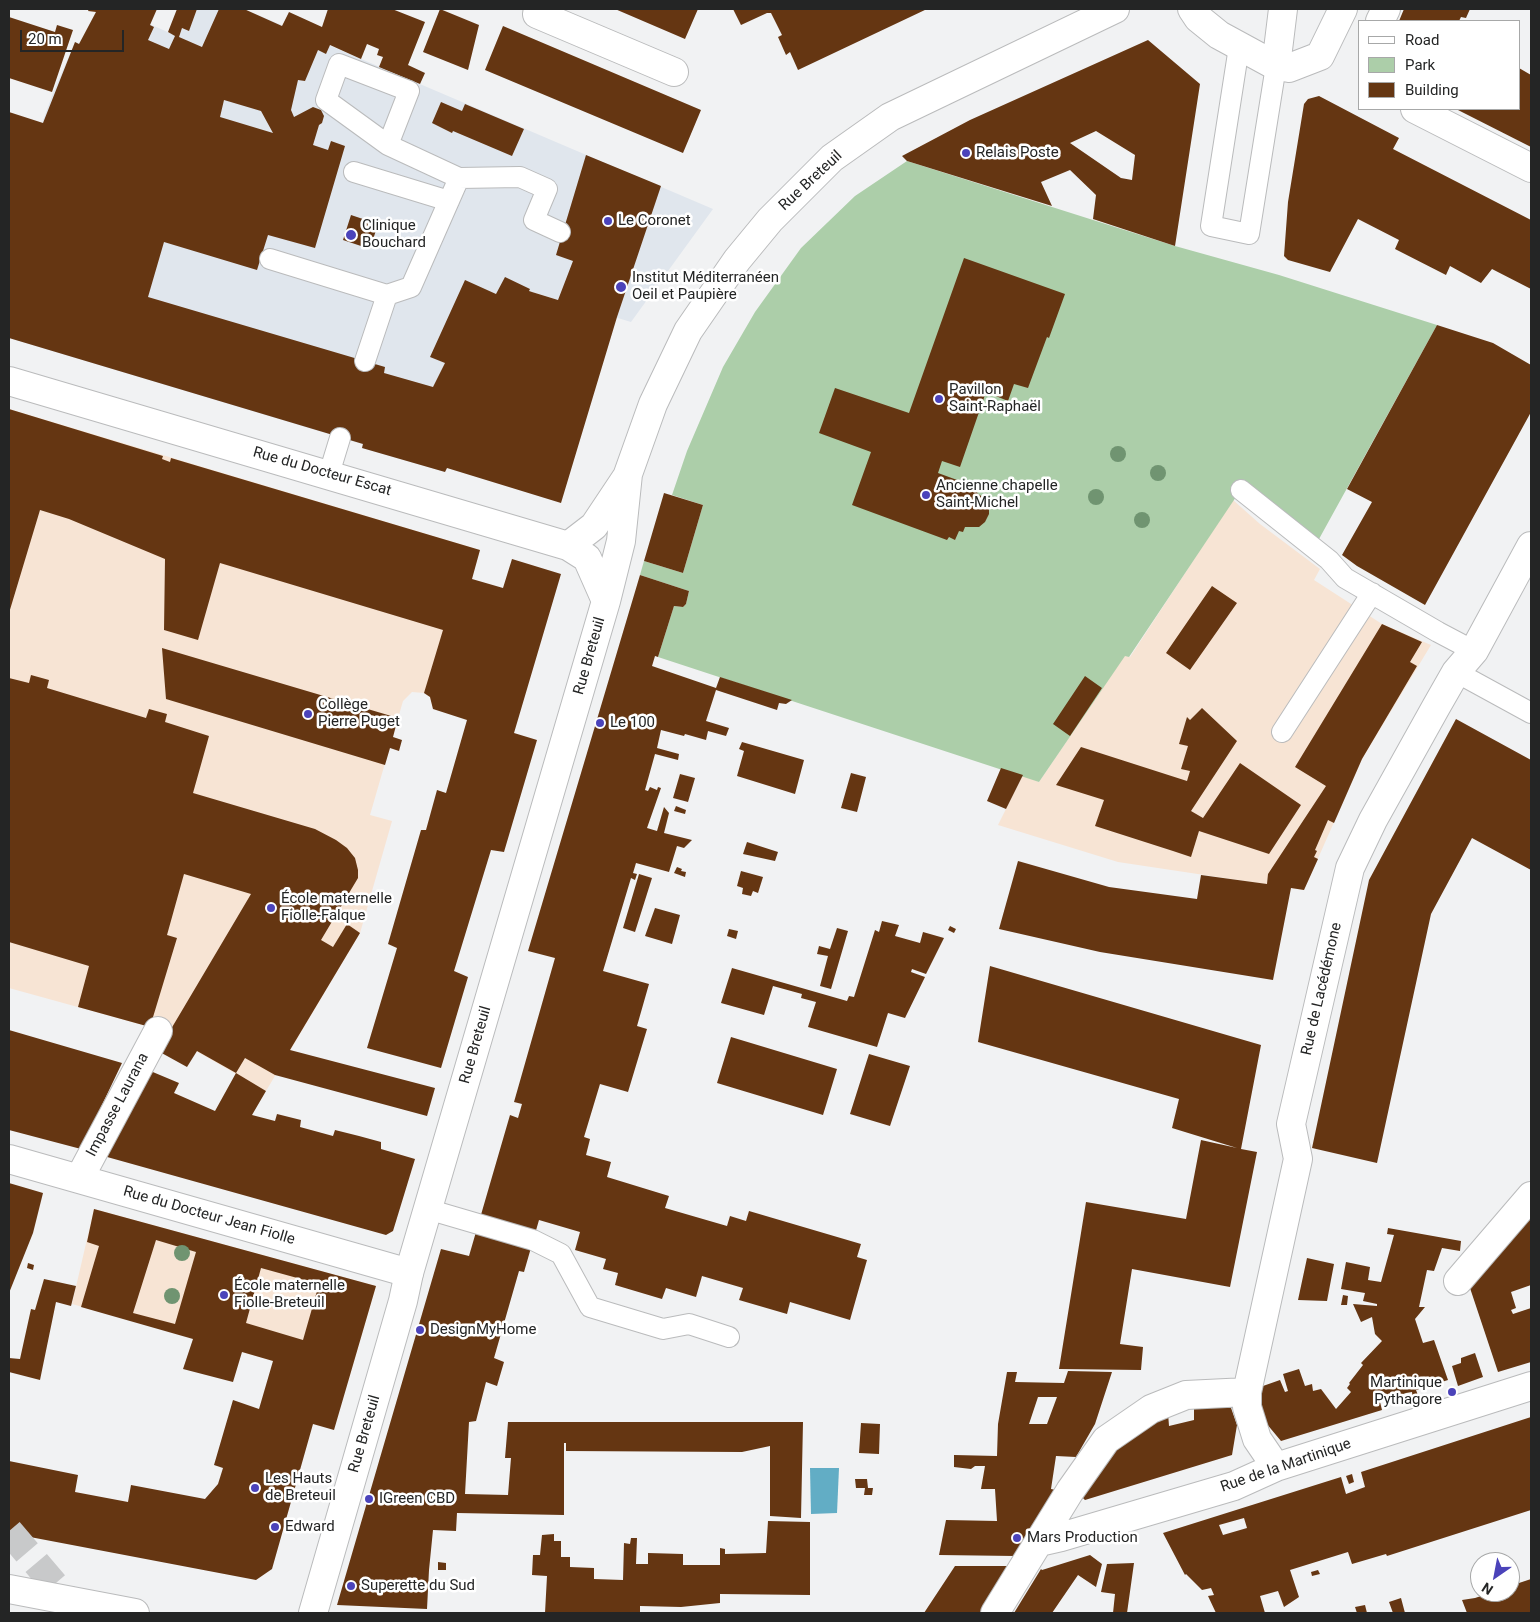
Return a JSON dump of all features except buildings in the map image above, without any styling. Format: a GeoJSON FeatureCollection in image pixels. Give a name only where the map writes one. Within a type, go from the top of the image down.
{"type":"FeatureCollection","features":[{"type":"Feature","properties":{"kind":"street","name":"Rue Breteuil"},"geometry":{"type":"LineString","coordinates":[[568,546],[594,526],[628,474],[653,404],[688,331],[737,260],[770,220],[832,158],[890,117],[1115,9]]}},
{"type":"Feature","properties":{"kind":"street"},"geometry":{"type":"LineString","coordinates":[[1192,9],[1198,18],[1219,35],[1276,66],[1289,68],[1320,56],[1343,9]]}},
{"type":"Feature","properties":{"kind":"street"},"geometry":{"type":"LineString","coordinates":[[1276,66],[1283,9]]}},
{"type":"Feature","properties":{"kind":"street"},"geometry":{"type":"LineString","coordinates":[[533,11],[674,72]]}},
{"type":"Feature","properties":{"kind":"street"},"geometry":{"type":"LineString","coordinates":[[1417,110],[1531,168]]}},
{"type":"Feature","properties":{"kind":"street","name":"Rue du Docteur Escat"},"geometry":{"type":"LineString","coordinates":[[9,380],[103,410],[329,474],[568,546],[587,558],[606,601]]}},
{"type":"Feature","properties":{"kind":"street","name":"Rue Breteuil"},"geometry":{"type":"LineString","coordinates":[[313,1613],[403,1301],[409,1273],[606,601],[621,541],[628,474]]}},
{"type":"Feature","properties":{"kind":"street","name":"Rue de Lacédémone"},"geometry":{"type":"LineString","coordinates":[[1276,1467],[1257,1439],[1247,1406],[1247,1392],[1298,1159],[1291,1124],[1350,868],[1373,820],[1456,672],[1474,651],[1531,546]]}},
{"type":"Feature","properties":{"kind":"street","name":"Impasse Laurana"},"geometry":{"type":"LineString","coordinates":[[79,1179],[158,1031]]}},
{"type":"Feature","properties":{"kind":"street","name":"Rue du Docteur Jean Fiolle"},"geometry":{"type":"LineString","coordinates":[[9,1159],[409,1273]]}},
{"type":"Feature","properties":{"kind":"street"},"geometry":{"type":"LineString","coordinates":[[1458,1280],[1531,1196]]}},
{"type":"Feature","properties":{"kind":"street","name":"Rue de la Martinique"},"geometry":{"type":"LineString","coordinates":[[1038,1542],[1062,1537],[1234,1486],[1276,1467],[1531,1386]]}},
{"type":"Feature","properties":{"kind":"street"},"geometry":{"type":"LineString","coordinates":[[995,1613],[1070,1491],[1106,1440],[1151,1409],[1186,1395],[1247,1392]]}},
{"type":"Feature","properties":{"kind":"street"},"geometry":{"type":"LineString","coordinates":[[9,1589],[135,1613]]}},
{"type":"Feature","properties":{"kind":"lane"},"geometry":{"type":"LineString","coordinates":[[1239,47],[1211,226],[1249,234],[1276,66]]}},
{"type":"Feature","properties":{"kind":"lane"},"geometry":{"type":"LineString","coordinates":[[388,145],[459,178],[520,177],[547,189],[534,220],[560,232]]}},
{"type":"Feature","properties":{"kind":"lane"},"geometry":{"type":"LineString","coordinates":[[354,172],[449,201]]}},
{"type":"Feature","properties":{"kind":"lane"},"geometry":{"type":"LineString","coordinates":[[270,259],[387,295],[411,287],[459,178]]}},
{"type":"Feature","properties":{"kind":"lane"},"geometry":{"type":"LineString","coordinates":[[365,361],[387,295]]}},
{"type":"Feature","properties":{"kind":"lane"},"geometry":{"type":"LineString","coordinates":[[329,474],[340,438]]}},
{"type":"Feature","properties":{"kind":"lane"},"geometry":{"type":"LineString","coordinates":[[1241,490],[1329,560],[1345,578],[1474,651]]}},
{"type":"Feature","properties":{"kind":"lane"},"geometry":{"type":"LineString","coordinates":[[1282,732],[1372,593]]}},
{"type":"Feature","properties":{"kind":"lane"},"geometry":{"type":"LineString","coordinates":[[1456,672],[1531,713]]}},
{"type":"Feature","properties":{"kind":"lane"},"geometry":{"type":"LineString","coordinates":[[428,1210],[533,1240],[561,1254],[590,1307],[663,1329],[689,1324],[729,1337]]}},
{"type":"Feature","properties":{"kind":"shaded area","name":"Clinique Bouchard"},"geometry":{"type":"Polygon","coordinates":[[[197,9],[244,9],[713,209],[631,322],[532,292],[453,446],[445,472],[362,448],[362,444],[9,338],[9,298],[13,285],[9,260],[9,214],[53,93],[75,42],[80,44],[96,12],[124,24],[129,15],[179,37],[182,28],[189,30],[197,9]]]}},
{"type":"Feature","properties":{"kind":"shaded area","name":"Collège Pierre Puget"},"geometry":{"type":"Polygon","coordinates":[[[9,409],[480,550],[433,709],[430,697],[424,693],[412,692],[403,701],[370,815],[392,821],[360,933],[266,1091],[168,1035],[150,1027],[9,988],[9,409]]]}},
{"type":"Feature","properties":{"kind":"shaded area"},"geometry":{"type":"Polygon","coordinates":[[[1233,500],[1260,524],[1320,569],[1314,580],[1382,624],[1431,645],[1362,759],[1304,890],[1118,862],[998,825],[1023,775],[1039,782],[1125,655],[1130,657],[1233,500]]]}},
{"type":"Feature","properties":{"kind":"shaded area","name":"École maternelle Fiolle-Breteuil"},"geometry":{"type":"Polygon","coordinates":[[[94,1209],[376,1286],[348,1382],[72,1304],[94,1209]]]}},
{"type":"Feature","properties":{"kind":"green space"},"geometry":{"type":"Polygon","coordinates":[[[907,161],[1175,246],[1279,275],[1437,325],[1319,539],[1246,482],[1129,657],[1125,656],[1039,782],[658,657],[674,606],[683,607],[686,604],[689,591],[640,575],[644,561],[683,573],[703,505],[672,495],[687,451],[723,367],[755,312],[801,248],[855,196],[907,161]]]}},
{"type":"Feature","properties":{"kind":"water"},"geometry":{"type":"Polygon","coordinates":[[[810,1468],[839,1468],[837,1513],[811,1514],[810,1468]]]}},
{"type":"Feature","properties":{"kind":"tunnel"},"geometry":{"type":"LineString","coordinates":[[9,1531],[77,1611]]}},
{"type":"Feature","properties":{"kind":"place","name":"Relais Poste"},"geometry":{"type":"Point","coordinates":[966,153]}},
{"type":"Feature","properties":{"kind":"place","name":"Le Coronet"},"geometry":{"type":"Point","coordinates":[608,221]}},
{"type":"Feature","properties":{"kind":"place","name":"Clinique Bouchard"},"geometry":{"type":"Point","coordinates":[351,235]}},
{"type":"Feature","properties":{"kind":"place","name":"Institut Méditerranéen Oeil et Paupière"},"geometry":{"type":"Point","coordinates":[621,287]}},
{"type":"Feature","properties":{"kind":"place","name":"Pavillon Saint-Raphaël"},"geometry":{"type":"Point","coordinates":[939,399]}},
{"type":"Feature","properties":{"kind":"place","name":"Ancienne chapelle Saint-Michel"},"geometry":{"type":"Point","coordinates":[926,495]}},
{"type":"Feature","properties":{"kind":"place","name":"Collège Pierre Puget"},"geometry":{"type":"Point","coordinates":[308,714]}},
{"type":"Feature","properties":{"kind":"place","name":"Le 100"},"geometry":{"type":"Point","coordinates":[600,723]}},
{"type":"Feature","properties":{"kind":"place","name":"École maternelle Fiolle-Falque"},"geometry":{"type":"Point","coordinates":[271,908]}},
{"type":"Feature","properties":{"kind":"place","name":"École maternelle Fiolle-Breteuil"},"geometry":{"type":"Point","coordinates":[224,1295]}},
{"type":"Feature","properties":{"kind":"place","name":"DesignMyHome"},"geometry":{"type":"Point","coordinates":[420,1330]}},
{"type":"Feature","properties":{"kind":"place","name":"Martinique Pythagore"},"geometry":{"type":"Point","coordinates":[1452,1392]}},
{"type":"Feature","properties":{"kind":"place","name":"Les Hauts de Breteuil"},"geometry":{"type":"Point","coordinates":[255,1488]}},
{"type":"Feature","properties":{"kind":"place","name":"IGreen CBD"},"geometry":{"type":"Point","coordinates":[369,1499]}},
{"type":"Feature","properties":{"kind":"place","name":"Edward"},"geometry":{"type":"Point","coordinates":[275,1527]}},
{"type":"Feature","properties":{"kind":"place","name":"Mars Production"},"geometry":{"type":"Point","coordinates":[1017,1538]}},
{"type":"Feature","properties":{"kind":"place","name":"Superette du Sud"},"geometry":{"type":"Point","coordinates":[351,1586]}}]}
